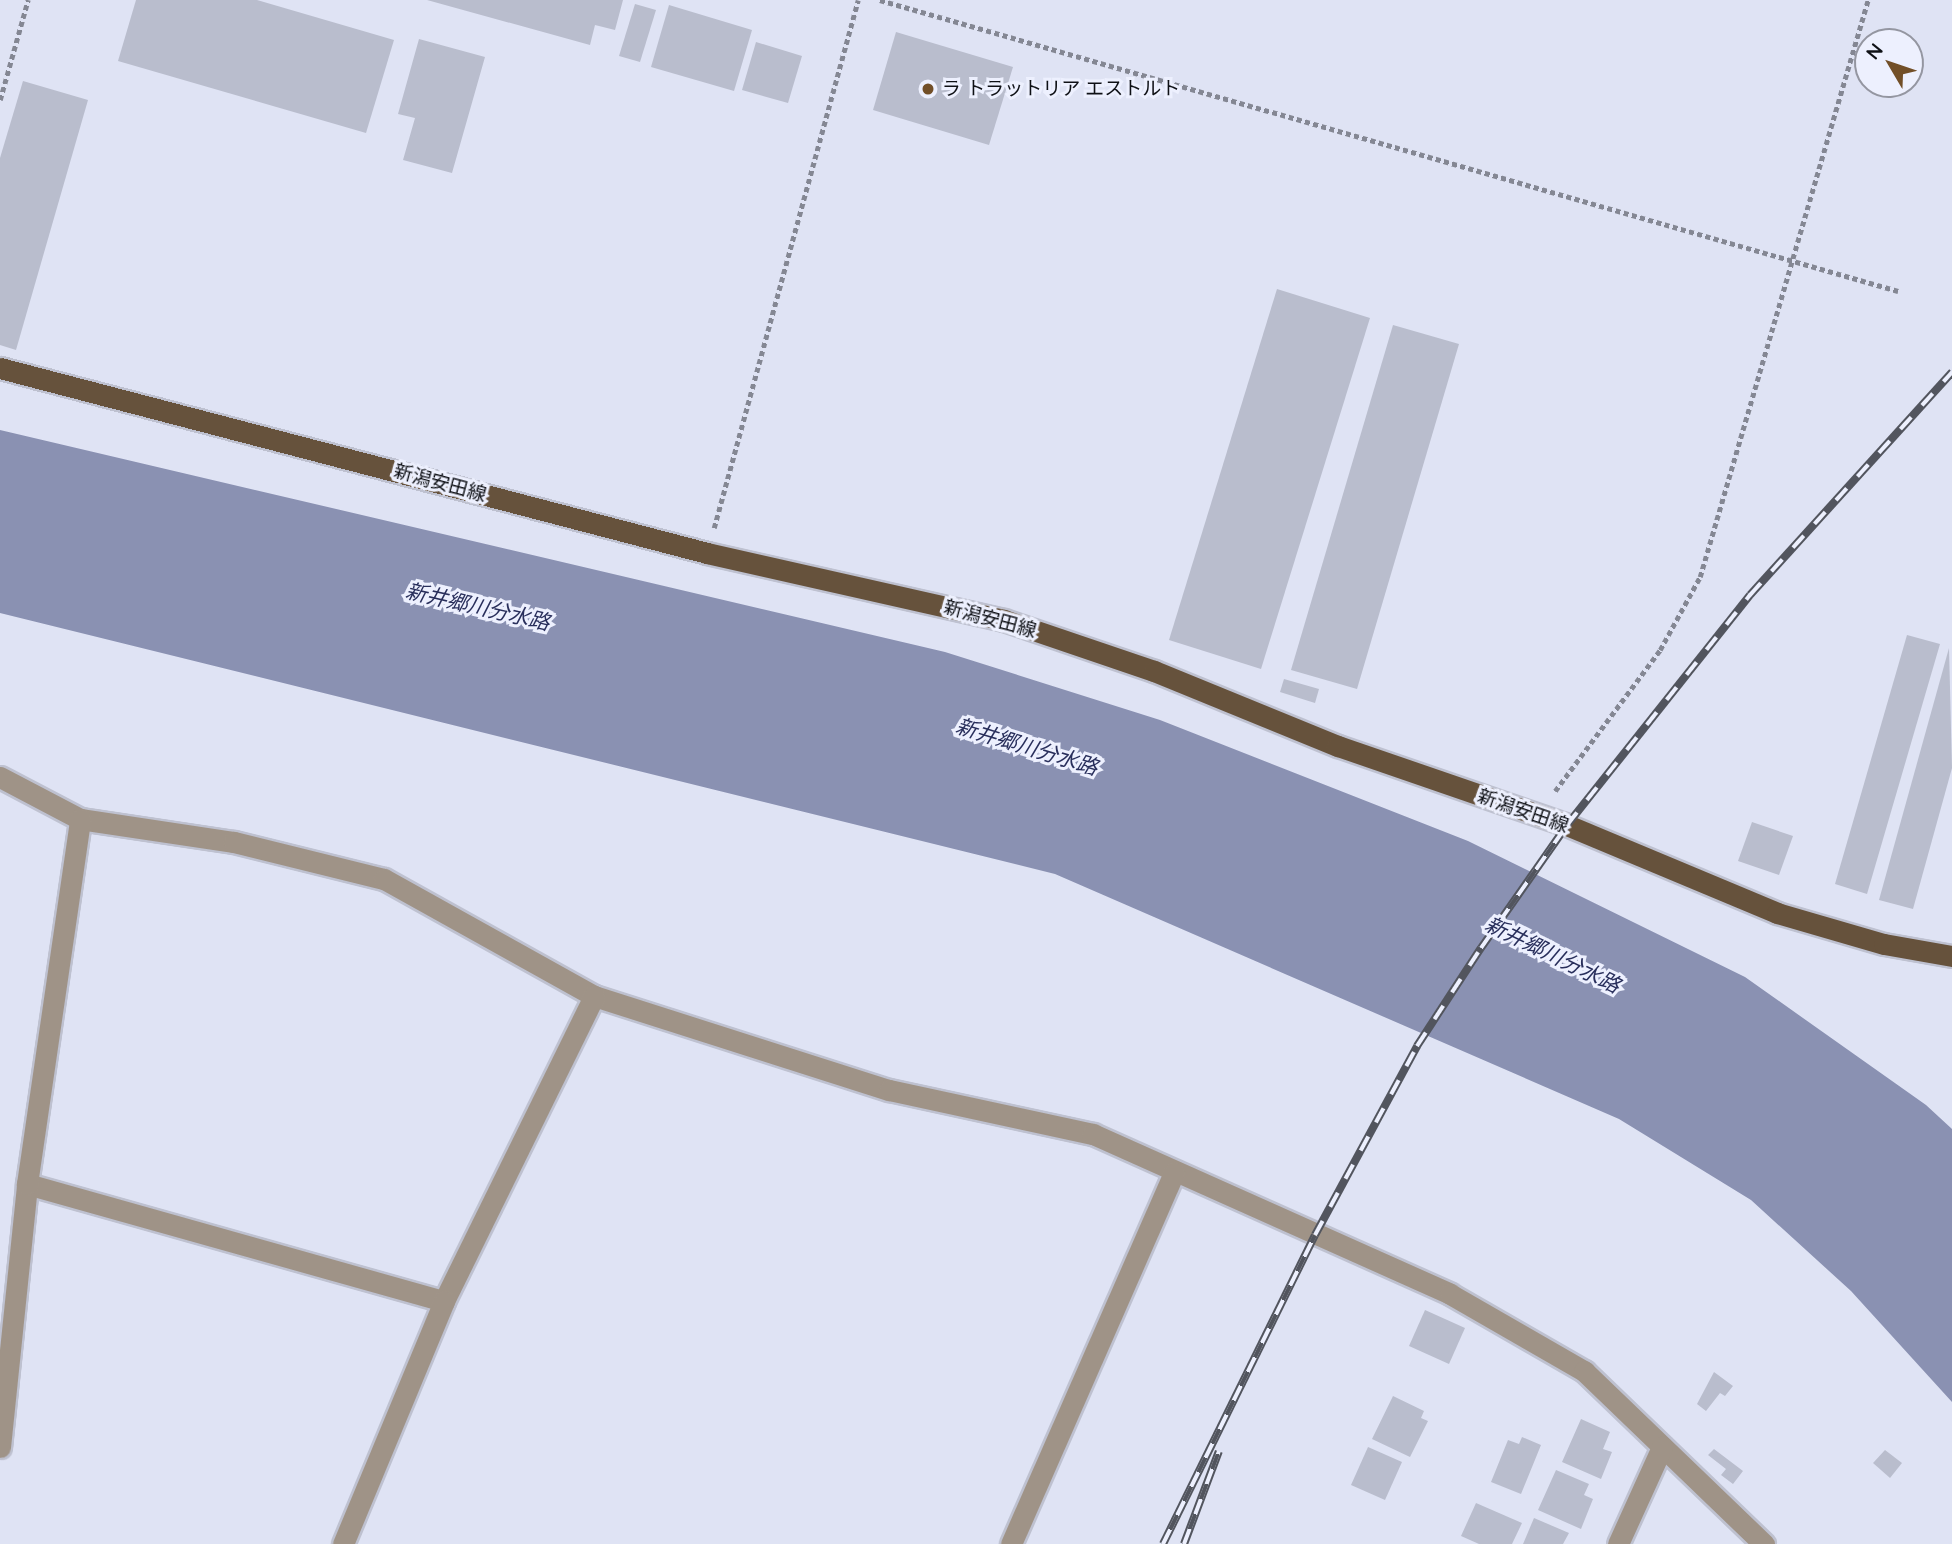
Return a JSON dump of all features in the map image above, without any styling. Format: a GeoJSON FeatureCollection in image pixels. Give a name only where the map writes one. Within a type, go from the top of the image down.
{"type":"FeatureCollection","features":[{"type":"Feature","properties":{"kind":"main road","name":"新潟安田線"},"geometry":{"type":"LineString","coordinates":[[0,368],[708,553],[1004,620],[1154,671],[1338,746],[1536,817],[1567,825],[1777,913],[1884,944],[1952,956]]}},
{"type":"Feature","properties":{"kind":"street"},"geometry":{"type":"LineString","coordinates":[[0,777],[80,819],[233,842],[384,879],[594,996],[889,1090],[1093,1135],[1450,1294],[1584,1371],[1764,1544]]}},
{"type":"Feature","properties":{"kind":"street"},"geometry":{"type":"LineString","coordinates":[[0,1447],[27,1184],[80,819]]}},
{"type":"Feature","properties":{"kind":"street"},"geometry":{"type":"LineString","coordinates":[[343,1544],[444,1301],[594,996]]}},
{"type":"Feature","properties":{"kind":"street"},"geometry":{"type":"LineString","coordinates":[[1011,1544],[1174,1172]]}},
{"type":"Feature","properties":{"kind":"street"},"geometry":{"type":"LineString","coordinates":[[27,1184],[444,1301]]}},
{"type":"Feature","properties":{"kind":"street"},"geometry":{"type":"LineString","coordinates":[[1618,1544],[1662,1447]]}},
{"type":"Feature","properties":{"kind":"path"},"geometry":{"type":"LineString","coordinates":[[0,100],[28,0]]}},
{"type":"Feature","properties":{"kind":"path"},"geometry":{"type":"LineString","coordinates":[[708,553],[858,0]]}},
{"type":"Feature","properties":{"kind":"path"},"geometry":{"type":"LineString","coordinates":[[880,0],[1795,259],[1898,291]]}},
{"type":"Feature","properties":{"kind":"path"},"geometry":{"type":"LineString","coordinates":[[1536,817],[1660,650],[1700,577],[1795,259],[1868,0]]}},
{"type":"Feature","properties":{"kind":"water","name":"新井郷川分水路"},"geometry":{"type":"Polygon","coordinates":[[[0,430],[945,652],[1160,720],[1468,841],[1745,977],[1926,1105],[1952,1129],[1952,1402],[1851,1291],[1751,1200],[1619,1119],[1055,874],[0,613],[0,430]]]}},
{"type":"Feature","properties":{"kind":"building"},"geometry":{"type":"Polygon","coordinates":[[[136,0],[257,0],[394,40],[366,133],[118,61],[136,0]]]}},
{"type":"Feature","properties":{"kind":"building"},"geometry":{"type":"Polygon","coordinates":[[[427,0],[623,0],[615,30],[595,25],[590,45],[427,0]]]}},
{"type":"Feature","properties":{"kind":"building"},"geometry":{"type":"Polygon","coordinates":[[[635,4],[656,10],[640,62],[619,56],[635,4]]]}},
{"type":"Feature","properties":{"kind":"building"},"geometry":{"type":"Polygon","coordinates":[[[669,5],[752,30],[734,91],[651,67],[669,5]]]}},
{"type":"Feature","properties":{"kind":"building"},"geometry":{"type":"Polygon","coordinates":[[[896,32],[1013,67],[989,145],[873,110],[896,32]]]}},
{"type":"Feature","properties":{"kind":"building"},"geometry":{"type":"Polygon","coordinates":[[[419,39],[485,57],[452,173],[403,160],[415,118],[398,114],[419,39]]]}},
{"type":"Feature","properties":{"kind":"building"},"geometry":{"type":"Polygon","coordinates":[[[756,42],[802,56],[788,103],[742,90],[756,42]]]}},
{"type":"Feature","properties":{"kind":"building"},"geometry":{"type":"Polygon","coordinates":[[[23,81],[88,100],[16,350],[0,345],[0,158],[23,81]]]}},
{"type":"Feature","properties":{"kind":"building"},"geometry":{"type":"Polygon","coordinates":[[[1277,289],[1370,318],[1261,669],[1169,640],[1277,289]]]}},
{"type":"Feature","properties":{"kind":"building"},"geometry":{"type":"Polygon","coordinates":[[[1393,325],[1459,344],[1357,689],[1291,670],[1393,325]]]}},
{"type":"Feature","properties":{"kind":"building"},"geometry":{"type":"Polygon","coordinates":[[[1907,635],[1940,644],[1867,894],[1835,884],[1907,635]]]}},
{"type":"Feature","properties":{"kind":"building"},"geometry":{"type":"Polygon","coordinates":[[[1949,648],[1952,768],[1913,909],[1879,900],[1949,648]]]}},
{"type":"Feature","properties":{"kind":"building"},"geometry":{"type":"Polygon","coordinates":[[[1284,679],[1319,689],[1315,703],[1280,692],[1284,679]]]}},
{"type":"Feature","properties":{"kind":"building"},"geometry":{"type":"Polygon","coordinates":[[[1752,822],[1793,836],[1779,875],[1738,861],[1752,822]]]}},
{"type":"Feature","properties":{"kind":"building"},"geometry":{"type":"Polygon","coordinates":[[[1425,1310],[1465,1328],[1449,1364],[1409,1346],[1425,1310]]]}},
{"type":"Feature","properties":{"kind":"building"},"geometry":{"type":"Polygon","coordinates":[[[1714,1372],[1733,1386],[1725,1396],[1720,1393],[1706,1411],[1697,1404],[1714,1372]]]}},
{"type":"Feature","properties":{"kind":"building"},"geometry":{"type":"Polygon","coordinates":[[[1393,1396],[1424,1411],[1421,1418],[1428,1421],[1410,1457],[1372,1439],[1393,1396]]]}},
{"type":"Feature","properties":{"kind":"building"},"geometry":{"type":"Polygon","coordinates":[[[1581,1419],[1610,1432],[1603,1449],[1612,1452],[1601,1479],[1562,1462],[1581,1419]]]}},
{"type":"Feature","properties":{"kind":"building"},"geometry":{"type":"Polygon","coordinates":[[[1522,1437],[1541,1445],[1521,1494],[1491,1482],[1508,1440],[1519,1444],[1522,1437]]]}},
{"type":"Feature","properties":{"kind":"building"},"geometry":{"type":"Polygon","coordinates":[[[1368,1447],[1402,1462],[1385,1500],[1351,1485],[1368,1447]]]}},
{"type":"Feature","properties":{"kind":"building"},"geometry":{"type":"Polygon","coordinates":[[[1714,1449],[1743,1471],[1733,1484],[1721,1475],[1726,1469],[1708,1455],[1714,1449]]]}},
{"type":"Feature","properties":{"kind":"building"},"geometry":{"type":"Polygon","coordinates":[[[1885,1450],[1902,1463],[1890,1478],[1873,1463],[1885,1450]]]}},
{"type":"Feature","properties":{"kind":"building"},"geometry":{"type":"Polygon","coordinates":[[[1556,1470],[1589,1484],[1584,1495],[1593,1499],[1581,1529],[1538,1510],[1556,1470]]]}},
{"type":"Feature","properties":{"kind":"building"},"geometry":{"type":"Polygon","coordinates":[[[1476,1503],[1522,1523],[1512,1544],[1479,1544],[1461,1536],[1476,1503]]]}},
{"type":"Feature","properties":{"kind":"building"},"geometry":{"type":"Polygon","coordinates":[[[1534,1518],[1569,1533],[1563,1544],[1523,1544],[1534,1518]]]}},
{"type":"Feature","properties":{"kind":"railway"},"geometry":{"type":"LineString","coordinates":[[1163,1544],[1315,1235],[1417,1046],[1481,948],[1567,825],[1750,595],[1952,372]]}},
{"type":"Feature","properties":{"kind":"railway"},"geometry":{"type":"LineString","coordinates":[[1184,1544],[1219,1451]]}},
{"type":"Feature","properties":{"kind":"place","name":"ラ トラットリア エストルト"},"geometry":{"type":"Point","coordinates":[928,89]}}]}
